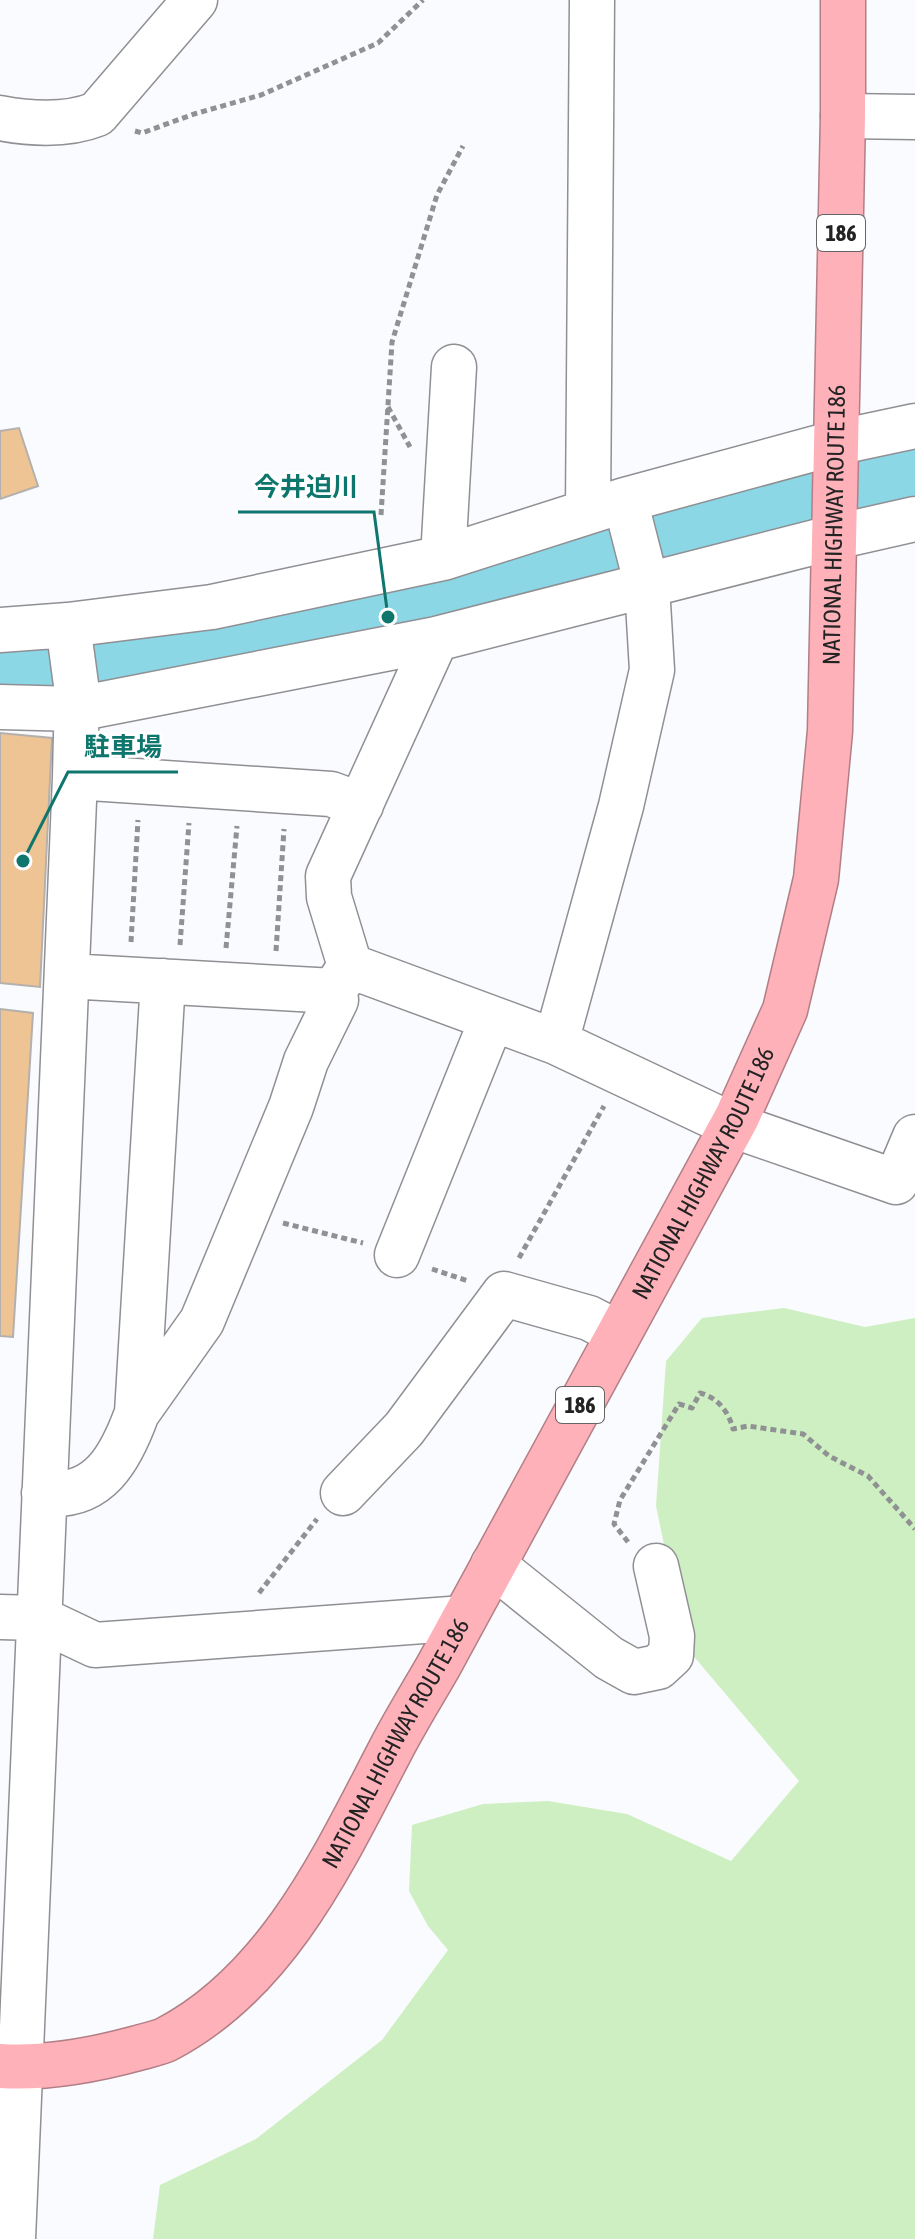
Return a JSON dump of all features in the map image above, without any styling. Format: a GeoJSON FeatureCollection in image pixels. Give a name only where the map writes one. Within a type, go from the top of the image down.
{"type":"FeatureCollection","features":[{"type":"Feature","properties":{"kind":"highway","name":"NATIONAL HIGHWAY ROUTE 186"},"geometry":{"type":"LineString","coordinates":[[9,2066],[101,2058],[166,2040],[224,2000],[277,1945],[337,1853],[732,1125],[785,1010],[816,879],[830,731],[843,0]]}},
{"type":"Feature","properties":{"kind":"street"},"geometry":{"type":"LineString","coordinates":[[0,118],[25,123],[52,122],[77,120],[97,114],[195,0]]}},
{"type":"Feature","properties":{"kind":"street"},"geometry":{"type":"LineString","coordinates":[[556,1042],[621,806],[652,670],[645,579],[614,509],[592,0]]}},
{"type":"Feature","properties":{"kind":"street"},"geometry":{"type":"LineString","coordinates":[[843,116],[915,117]]}},
{"type":"Feature","properties":{"kind":"street"},"geometry":{"type":"LineString","coordinates":[[443,558],[454,367]]}},
{"type":"Feature","properties":{"kind":"street"},"geometry":{"type":"LineString","coordinates":[[0,630],[69,629],[212,607],[443,558],[614,509],[835,454],[915,426]]}},
{"type":"Feature","properties":{"kind":"street"},"geometry":{"type":"LineString","coordinates":[[0,707],[77,701],[436,639],[645,579],[835,530],[915,519]]}},
{"type":"Feature","properties":{"kind":"street"},"geometry":{"type":"LineString","coordinates":[[13,2239],[9,2066],[19,1618],[44,1493],[75,777],[77,701],[69,629]]}},
{"type":"Feature","properties":{"kind":"street"},"geometry":{"type":"LineString","coordinates":[[44,1493],[56,1495],[97,1480],[115,1464],[137,1413],[202,1321],[291,1107],[306,1061],[336,1000],[342,978],[328,876],[436,639]]}},
{"type":"Feature","properties":{"kind":"street"},"geometry":{"type":"LineString","coordinates":[[75,777],[331,794],[361,805]]}},
{"type":"Feature","properties":{"kind":"street"},"geometry":{"type":"LineString","coordinates":[[67,976],[274,988],[342,978],[492,1019],[556,1042],[732,1125],[896,1182],[915,1137]]}},
{"type":"Feature","properties":{"kind":"street"},"geometry":{"type":"LineString","coordinates":[[137,1413],[156,981]]}},
{"type":"Feature","properties":{"kind":"street"},"geometry":{"type":"LineString","coordinates":[[397,1255],[492,1019]]}},
{"type":"Feature","properties":{"kind":"street"},"geometry":{"type":"LineString","coordinates":[[343,1493],[404,1429],[504,1294],[589,1318],[618,1333]]}},
{"type":"Feature","properties":{"kind":"street"},"geometry":{"type":"LineString","coordinates":[[493,1565],[609,1658],[634,1672],[658,1667],[671,1655],[672,1636],[656,1566]]}},
{"type":"Feature","properties":{"kind":"street"},"geometry":{"type":"LineString","coordinates":[[19,1618],[95,1645],[464,1618]]}},
{"type":"Feature","properties":{"kind":"path"},"geometry":{"type":"LineString","coordinates":[[97,114],[105,121],[142,133],[261,95],[378,43],[423,0]]}},
{"type":"Feature","properties":{"kind":"path"},"geometry":{"type":"LineString","coordinates":[[381,515],[392,342],[437,195],[463,146]]}},
{"type":"Feature","properties":{"kind":"path"},"geometry":{"type":"LineString","coordinates":[[387,406],[412,450]]}},
{"type":"Feature","properties":{"kind":"path"},"geometry":{"type":"LineString","coordinates":[[141,781],[156,981]]}},
{"type":"Feature","properties":{"kind":"path"},"geometry":{"type":"LineString","coordinates":[[156,981],[192,785]]}},
{"type":"Feature","properties":{"kind":"path"},"geometry":{"type":"LineString","coordinates":[[223,985],[240,788]]}},
{"type":"Feature","properties":{"kind":"path"},"geometry":{"type":"LineString","coordinates":[[274,988],[287,791]]}},
{"type":"Feature","properties":{"kind":"path"},"geometry":{"type":"LineString","coordinates":[[504,1294],[504,1285],[621,1074]]}},
{"type":"Feature","properties":{"kind":"path"},"geometry":{"type":"LineString","coordinates":[[656,1566],[629,1544],[614,1524],[620,1500],[679,1404],[692,1408],[700,1393],[715,1399],[731,1420],[733,1429],[748,1426],[785,1430],[813,1440],[829,1456],[868,1476],[915,1529]]}},
{"type":"Feature","properties":{"kind":"path"},"geometry":{"type":"LineString","coordinates":[[235,1635],[236,1625],[309,1526],[343,1493]]}},
{"type":"Feature","properties":{"kind":"green space"},"geometry":{"type":"Polygon","coordinates":[[[784,1308],[865,1327],[915,1318],[915,2239],[153,2239],[160,2185],[256,2139],[382,2040],[448,1950],[428,1926],[409,1891],[412,1825],[483,1804],[548,1801],[627,1814],[731,1861],[799,1781],[685,1646],[656,1506],[666,1361],[702,1318],[784,1308]]]}},
{"type":"Feature","properties":{"kind":"building"},"geometry":{"type":"Polygon","coordinates":[[[19,428],[38,486],[0,499],[0,431],[19,428]]]}},
{"type":"Feature","properties":{"kind":"building"},"geometry":{"type":"Polygon","coordinates":[[[0,733],[52,738],[40,987],[0,983],[0,733]]]}},
{"type":"Feature","properties":{"kind":"building"},"geometry":{"type":"Polygon","coordinates":[[[0,1009],[33,1013],[13,1337],[0,1336],[0,1009]]]}},
{"type":"Feature","properties":{"kind":"waterway"},"geometry":{"type":"LineString","coordinates":[[0,666],[50,666],[205,652],[388,617],[766,514],[915,480]]}},
{"type":"Feature","properties":{"kind":"place","name":"今井迫川"},"geometry":{"type":"Point","coordinates":[388,617]}},
{"type":"Feature","properties":{"kind":"place","name":"駐車場"},"geometry":{"type":"Point","coordinates":[23,861]}}]}
